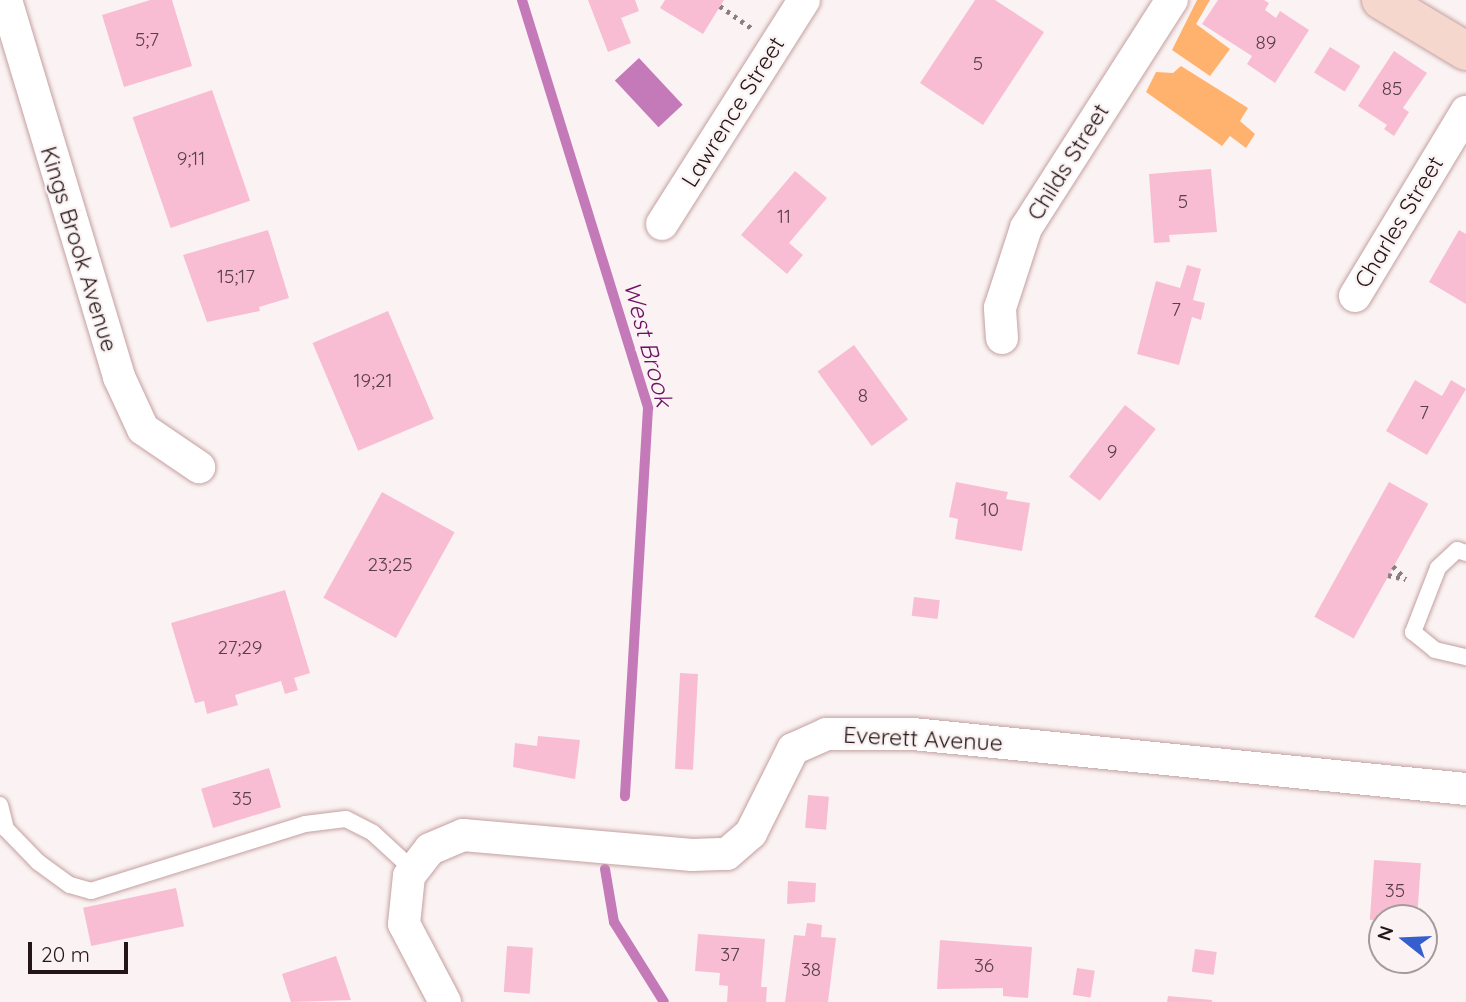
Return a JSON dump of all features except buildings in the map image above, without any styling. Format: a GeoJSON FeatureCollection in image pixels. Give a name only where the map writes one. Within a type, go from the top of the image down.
{"type":"FeatureCollection","features":[{"type":"Feature","properties":{"kind":"main road"},"geometry":{"type":"LineString","coordinates":[[1381,0],[1466,51]]}},
{"type":"Feature","properties":{"kind":"street","name":"Kings Brook Avenue"},"geometry":{"type":"LineString","coordinates":[[6,0],[119,377],[143,429],[199,467]]}},
{"type":"Feature","properties":{"kind":"street","name":"Lawrence Street"},"geometry":{"type":"LineString","coordinates":[[662,223],[804,0]]}},
{"type":"Feature","properties":{"kind":"street","name":"Childs Street"},"geometry":{"type":"LineString","coordinates":[[1002,338],[1000,309],[1026,228],[1172,0]]}},
{"type":"Feature","properties":{"kind":"street","name":"Charles Street"},"geometry":{"type":"LineString","coordinates":[[1355,296],[1466,112]]}},
{"type":"Feature","properties":{"kind":"street","name":"Everett Avenue"},"geometry":{"type":"LineString","coordinates":[[412,869],[430,849],[463,835],[692,855],[727,854],[751,833],[793,750],[826,734],[855,731],[1466,789]]}},
{"type":"Feature","properties":{"kind":"street"},"geometry":{"type":"LineString","coordinates":[[412,869],[406,885],[404,924],[445,1002]]}},
{"type":"Feature","properties":{"kind":"lane"},"geometry":{"type":"LineString","coordinates":[[1466,553],[1457,550],[1438,568],[1413,632],[1435,650],[1466,657]]}},
{"type":"Feature","properties":{"kind":"lane"},"geometry":{"type":"LineString","coordinates":[[0,806],[6,829],[38,862],[70,885],[91,891],[304,824],[345,819],[373,833],[412,869]]}},
{"type":"Feature","properties":{"kind":"path"},"geometry":{"type":"LineString","coordinates":[[1392,566],[1406,579]]}},
{"type":"Feature","properties":{"kind":"shaded area"},"geometry":{"type":"Polygon","coordinates":[[[1197,0],[1210,0],[1196,24],[1230,49],[1210,76],[1172,50],[1197,0]]]}},
{"type":"Feature","properties":{"kind":"shaded area"},"geometry":{"type":"Polygon","coordinates":[[[639,58],[683,105],[659,127],[615,81],[639,58]]]}},
{"type":"Feature","properties":{"kind":"shaded area"},"geometry":{"type":"Polygon","coordinates":[[[1181,66],[1248,108],[1240,121],[1255,134],[1246,148],[1230,136],[1222,146],[1146,92],[1156,72],[1173,73],[1181,66]]]}},
{"type":"Feature","properties":{"kind":"waterway","name":"West Brook"},"geometry":{"type":"LineString","coordinates":[[522,0],[648,408],[625,796]]}},
{"type":"Feature","properties":{"kind":"waterway","name":"West Brook"},"geometry":{"type":"LineString","coordinates":[[605,869],[614,922],[664,1002]]}}]}
